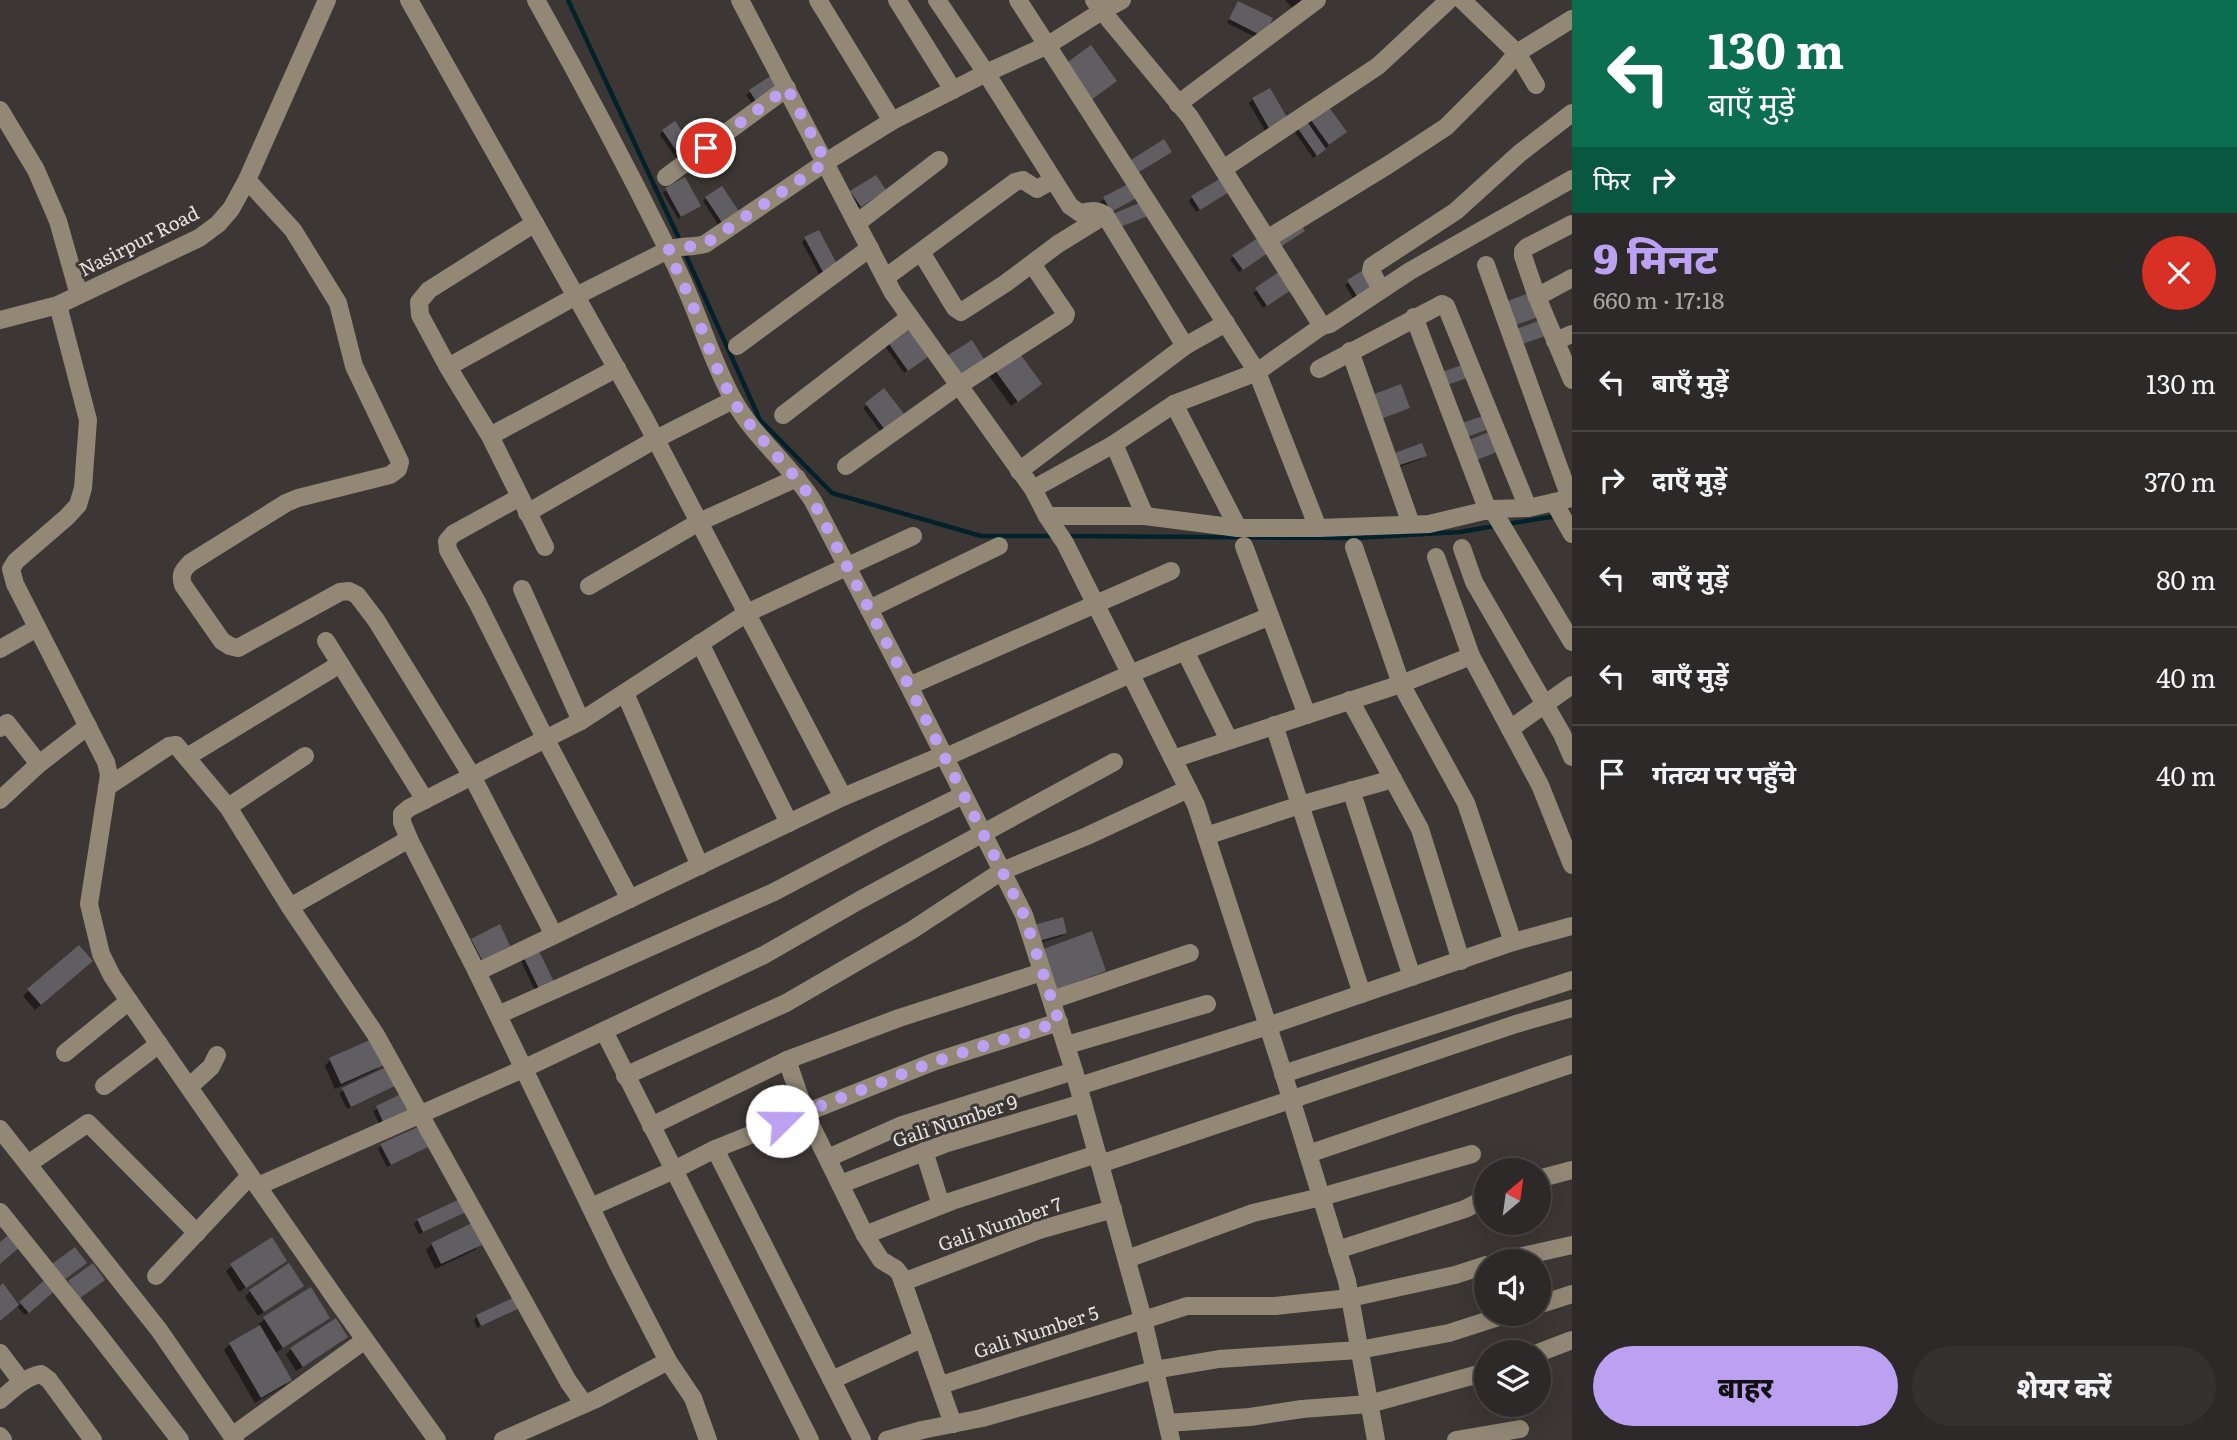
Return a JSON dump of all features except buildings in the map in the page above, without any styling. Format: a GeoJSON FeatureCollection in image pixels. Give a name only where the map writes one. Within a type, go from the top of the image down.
{"type":"FeatureCollection","features":[{"type":"Feature","properties":{"kind":"street","name":"Nasirpur Road"},"geometry":{"type":"LineString","coordinates":[[0,320],[58,305],[199,238],[218,224],[231,209],[247,180],[327,0]]}},
{"type":"Feature","properties":{"kind":"street"},"geometry":{"type":"LineString","coordinates":[[409,0],[656,439],[843,797]]}},
{"type":"Feature","properties":{"kind":"street"},"geometry":{"type":"LineString","coordinates":[[536,0],[673,248],[711,356],[733,400],[749,425],[797,478],[813,501],[1024,915],[1079,1087],[1143,1319],[1169,1432],[1301,1409],[1370,1404],[1474,1374]]}},
{"type":"Feature","properties":{"kind":"street"},"geometry":{"type":"LineString","coordinates":[[740,0],[893,293],[1033,489],[1065,544],[1196,805],[1337,1250],[1350,1298],[1376,1440]]}},
{"type":"Feature","properties":{"kind":"street"},"geometry":{"type":"LineString","coordinates":[[818,0],[892,121]]}},
{"type":"Feature","properties":{"kind":"street"},"geometry":{"type":"LineString","coordinates":[[897,0],[954,90]]}},
{"type":"Feature","properties":{"kind":"street"},"geometry":{"type":"LineString","coordinates":[[937,0],[1074,211],[1080,213],[1094,210],[1105,215],[1185,346]]}},
{"type":"Feature","properties":{"kind":"street"},"geometry":{"type":"LineString","coordinates":[[1018,0],[1257,372],[1318,528]]}},
{"type":"Feature","properties":{"kind":"street"},"geometry":{"type":"LineString","coordinates":[[448,367],[576,296],[673,248],[698,246],[710,241],[826,162],[892,121],[1048,45],[1098,6],[1122,0]]}},
{"type":"Feature","properties":{"kind":"street"},"geometry":{"type":"LineString","coordinates":[[1178,104],[1317,0]]}},
{"type":"Feature","properties":{"kind":"street"},"geometry":{"type":"LineString","coordinates":[[1223,169],[1378,66],[1449,0]]}},
{"type":"Feature","properties":{"kind":"street"},"geometry":{"type":"LineString","coordinates":[[1462,0],[1517,53],[1536,85]]}},
{"type":"Feature","properties":{"kind":"street"},"geometry":{"type":"LineString","coordinates":[[1098,6],[1190,117],[1322,326]]}},
{"type":"Feature","properties":{"kind":"street"},"geometry":{"type":"LineString","coordinates":[[1267,239],[1446,127],[1517,53],[1572,19]]}},
{"type":"Feature","properties":{"kind":"street"},"geometry":{"type":"LineString","coordinates":[[666,177],[787,88]]}},
{"type":"Feature","properties":{"kind":"street"},"geometry":{"type":"LineString","coordinates":[[0,110],[42,183],[58,222],[79,295]]}},
{"type":"Feature","properties":{"kind":"street"},"geometry":{"type":"LineString","coordinates":[[1381,289],[1371,271],[1372,266],[1456,211],[1520,153],[1572,113]]}},
{"type":"Feature","properties":{"kind":"street"},"geometry":{"type":"LineString","coordinates":[[857,223],[939,160]]}},
{"type":"Feature","properties":{"kind":"street"},"geometry":{"type":"LineString","coordinates":[[1033,489],[1114,444],[1174,404],[1257,372],[1381,289],[1572,179]]}},
{"type":"Feature","properties":{"kind":"street"},"geometry":{"type":"LineString","coordinates":[[247,180],[293,230],[338,303],[354,366],[400,462],[398,470],[390,475],[286,503],[190,564],[183,570],[183,585],[222,641],[238,648],[340,592],[349,591],[357,595],[376,620],[472,776],[554,935]]}},
{"type":"Feature","properties":{"kind":"street"},"geometry":{"type":"LineString","coordinates":[[885,278],[1016,182],[1023,180],[1037,189],[1053,180]]}},
{"type":"Feature","properties":{"kind":"street"},"geometry":{"type":"LineString","coordinates":[[921,252],[955,308],[961,312],[1058,244],[1105,215]]}},
{"type":"Feature","properties":{"kind":"street"},"geometry":{"type":"LineString","coordinates":[[535,223],[429,290],[419,302],[420,315],[490,436],[545,547]]}},
{"type":"Feature","properties":{"kind":"street"},"geometry":{"type":"LineString","coordinates":[[1572,224],[1534,242],[1523,251],[1537,297],[1564,337],[1572,380]]}},
{"type":"Feature","properties":{"kind":"street"},"geometry":{"type":"LineString","coordinates":[[737,345],[870,247]]}},
{"type":"Feature","properties":{"kind":"street"},"geometry":{"type":"LineString","coordinates":[[846,466],[958,386],[1065,317],[1066,313],[1032,264]]}},
{"type":"Feature","properties":{"kind":"street"},"geometry":{"type":"LineString","coordinates":[[1050,520],[1146,516],[1238,528],[1318,528],[1411,524],[1528,508],[1565,510],[1486,265]]}},
{"type":"Feature","properties":{"kind":"street"},"geometry":{"type":"LineString","coordinates":[[1537,297],[1572,278]]}},
{"type":"Feature","properties":{"kind":"street"},"geometry":{"type":"LineString","coordinates":[[1319,369],[1414,317],[1442,304],[1446,306],[1528,508]]}},
{"type":"Feature","properties":{"kind":"street"},"geometry":{"type":"LineString","coordinates":[[15,584],[11,569],[16,561],[67,517],[78,505],[83,488],[88,420],[58,305]]}},
{"type":"Feature","properties":{"kind":"street"},"geometry":{"type":"LineString","coordinates":[[783,415],[910,317]]}},
{"type":"Feature","properties":{"kind":"street"},"geometry":{"type":"LineString","coordinates":[[1414,317],[1491,511],[1572,642]]}},
{"type":"Feature","properties":{"kind":"street"},"geometry":{"type":"LineString","coordinates":[[1019,471],[1185,346],[1226,323]]}},
{"type":"Feature","properties":{"kind":"street"},"geometry":{"type":"LineString","coordinates":[[1350,351],[1411,524]]}},
{"type":"Feature","properties":{"kind":"street"},"geometry":{"type":"LineString","coordinates":[[490,436],[617,368]]}},
{"type":"Feature","properties":{"kind":"street"},"geometry":{"type":"LineString","coordinates":[[630,899],[448,550],[447,541],[453,534],[524,505],[733,400]]}},
{"type":"Feature","properties":{"kind":"street"},"geometry":{"type":"LineString","coordinates":[[1174,404],[1238,528]]}},
{"type":"Feature","properties":{"kind":"street"},"geometry":{"type":"LineString","coordinates":[[1114,444],[1146,516]]}},
{"type":"Feature","properties":{"kind":"street"},"geometry":{"type":"LineString","coordinates":[[589,586],[699,522],[797,478]]}},
{"type":"Feature","properties":{"kind":"street"},"geometry":{"type":"LineString","coordinates":[[708,1440],[693,1398],[668,1361],[591,1207],[409,839],[402,822],[402,814],[581,721],[747,614],[913,536]]}},
{"type":"Feature","properties":{"kind":"street"},"geometry":{"type":"LineString","coordinates":[[869,609],[999,546]]}},
{"type":"Feature","properties":{"kind":"street"},"geometry":{"type":"LineString","coordinates":[[1244,546],[1307,715]]}},
{"type":"Feature","properties":{"kind":"street"},"geometry":{"type":"LineString","coordinates":[[1354,547],[1401,684],[1466,803],[1513,942]]}},
{"type":"Feature","properties":{"kind":"street"},"geometry":{"type":"LineString","coordinates":[[1462,548],[1474,582],[1572,757]]}},
{"type":"Feature","properties":{"kind":"street"},"geometry":{"type":"LineString","coordinates":[[1436,557],[1471,656],[1540,785],[1572,865]]}},
{"type":"Feature","properties":{"kind":"street"},"geometry":{"type":"LineString","coordinates":[[0,564],[15,584],[106,762],[109,775],[89,904],[101,954],[129,1001],[437,1440]]}},
{"type":"Feature","properties":{"kind":"street"},"geometry":{"type":"LineString","coordinates":[[909,686],[1171,571]]}},
{"type":"Feature","properties":{"kind":"street"},"geometry":{"type":"LineString","coordinates":[[522,589],[581,721]]}},
{"type":"Feature","properties":{"kind":"street"},"geometry":{"type":"LineString","coordinates":[[944,758],[1130,674],[1270,616]]}},
{"type":"Feature","properties":{"kind":"street"},"geometry":{"type":"LineString","coordinates":[[0,649],[37,628]]}},
{"type":"Feature","properties":{"kind":"street"},"geometry":{"type":"LineString","coordinates":[[326,641],[425,800]]}},
{"type":"Feature","properties":{"kind":"street"},"geometry":{"type":"LineString","coordinates":[[700,643],[789,824]]}},
{"type":"Feature","properties":{"kind":"street"},"geometry":{"type":"LineString","coordinates":[[1185,651],[1230,740]]}},
{"type":"Feature","properties":{"kind":"street"},"geometry":{"type":"LineString","coordinates":[[1173,759],[1401,684],[1471,656]]}},
{"type":"Feature","properties":{"kind":"street"},"geometry":{"type":"LineString","coordinates":[[187,757],[340,664]]}},
{"type":"Feature","properties":{"kind":"street"},"geometry":{"type":"LineString","coordinates":[[1510,729],[1572,685]]}},
{"type":"Feature","properties":{"kind":"street"},"geometry":{"type":"LineString","coordinates":[[625,693],[701,866]]}},
{"type":"Feature","properties":{"kind":"street"},"geometry":{"type":"LineString","coordinates":[[1350,700],[1420,829],[1461,961]]}},
{"type":"Feature","properties":{"kind":"street"},"geometry":{"type":"LineString","coordinates":[[0,728],[7,723],[39,764]]}},
{"type":"Feature","properties":{"kind":"street"},"geometry":{"type":"LineString","coordinates":[[1274,725],[1362,995]]}},
{"type":"Feature","properties":{"kind":"street"},"geometry":{"type":"LineString","coordinates":[[0,800],[39,764],[88,726]]}},
{"type":"Feature","properties":{"kind":"street"},"geometry":{"type":"LineString","coordinates":[[107,786],[169,746],[176,746],[228,807],[290,907],[376,1035],[568,1381],[584,1404]]}},
{"type":"Feature","properties":{"kind":"street"},"geometry":{"type":"LineString","coordinates":[[477,972],[843,797],[943,755],[944,758]]}},
{"type":"Feature","properties":{"kind":"street"},"geometry":{"type":"LineString","coordinates":[[228,807],[305,756]]}},
{"type":"Feature","properties":{"kind":"street"},"geometry":{"type":"LineString","coordinates":[[156,1276],[197,1233],[254,1181],[421,1114],[523,1069],[764,955],[1114,762]]}},
{"type":"Feature","properties":{"kind":"street"},"geometry":{"type":"LineString","coordinates":[[1206,836],[1300,805],[1393,779]]}},
{"type":"Feature","properties":{"kind":"street"},"geometry":{"type":"LineString","coordinates":[[625,1076],[786,1003],[912,930],[1002,871],[1087,836],[1188,789]]}},
{"type":"Feature","properties":{"kind":"street"},"geometry":{"type":"LineString","coordinates":[[1351,790],[1412,977]]}},
{"type":"Feature","properties":{"kind":"street"},"geometry":{"type":"LineString","coordinates":[[498,1015],[774,892],[963,795]]}},
{"type":"Feature","properties":{"kind":"street"},"geometry":{"type":"LineString","coordinates":[[290,907],[409,839]]}},
{"type":"Feature","properties":{"kind":"street"},"geometry":{"type":"LineString","coordinates":[[828,1158],[902,1125],[1079,1087],[1362,995],[1513,942],[1572,926]]}},
{"type":"Feature","properties":{"kind":"street"},"geometry":{"type":"LineString","coordinates":[[1052,1000],[1190,953]]}},
{"type":"Feature","properties":{"kind":"street"},"geometry":{"type":"LineString","coordinates":[[651,1126],[787,1060],[899,1018],[1042,972]]}},
{"type":"Feature","properties":{"kind":"street"},"geometry":{"type":"LineString","coordinates":[[1283,1074],[1572,980]]}},
{"type":"Feature","properties":{"kind":"street"},"geometry":{"type":"LineString","coordinates":[[65,1053],[129,1001]]}},
{"type":"Feature","properties":{"kind":"street"},"geometry":{"type":"LineString","coordinates":[[1067,1045],[1207,1004]]}},
{"type":"Feature","properties":{"kind":"street"},"geometry":{"type":"LineString","coordinates":[[865,1236],[942,1205],[1291,1101],[1516,1024],[1572,1008]]}},
{"type":"Feature","properties":{"kind":"street"},"geometry":{"type":"LineString","coordinates":[[591,1207],[715,1149],[804,1112],[933,1062],[1059,1022]]}},
{"type":"Feature","properties":{"kind":"street"},"geometry":{"type":"LineString","coordinates":[[604,1031],[810,1440]]}},
{"type":"Feature","properties":{"kind":"street"},"geometry":{"type":"LineString","coordinates":[[104,1086],[159,1044]]}},
{"type":"Feature","properties":{"kind":"street"},"geometry":{"type":"LineString","coordinates":[[189,1087],[211,1067],[217,1055]]}},
{"type":"Feature","properties":{"kind":"street"},"geometry":{"type":"LineString","coordinates":[[787,1060],[804,1112],[865,1236],[881,1261],[895,1269],[903,1282],[953,1424]]}},
{"type":"Feature","properties":{"kind":"street"},"geometry":{"type":"LineString","coordinates":[[1308,1154],[1572,1064]]}},
{"type":"Feature","properties":{"kind":"street","name":"Gali Number 9"},"geometry":{"type":"LineString","coordinates":[[841,1184],[1079,1087]]}},
{"type":"Feature","properties":{"kind":"street"},"geometry":{"type":"LineString","coordinates":[[28,1164],[88,1123],[197,1233]]}},
{"type":"Feature","properties":{"kind":"street"},"geometry":{"type":"LineString","coordinates":[[0,1129],[159,1330],[233,1438],[365,1340]]}},
{"type":"Feature","properties":{"kind":"street"},"geometry":{"type":"LineString","coordinates":[[715,1149],[862,1440]]}},
{"type":"Feature","properties":{"kind":"street"},"geometry":{"type":"LineString","coordinates":[[924,1152],[942,1205]]}},
{"type":"Feature","properties":{"kind":"street"},"geometry":{"type":"LineString","coordinates":[[1127,1259],[1253,1213],[1321,1197],[1472,1154]]}},
{"type":"Feature","properties":{"kind":"street"},"geometry":{"type":"LineString","coordinates":[[1551,1176],[1572,1170]]}},
{"type":"Feature","properties":{"kind":"street"},"geometry":{"type":"LineString","coordinates":[[1337,1250],[1474,1204]]}},
{"type":"Feature","properties":{"kind":"street","name":"Gali Number 7"},"geometry":{"type":"LineString","coordinates":[[903,1282],[1039,1230],[1113,1209]]}},
{"type":"Feature","properties":{"kind":"street"},"geometry":{"type":"LineString","coordinates":[[0,1213],[180,1440]]}},
{"type":"Feature","properties":{"kind":"street"},"geometry":{"type":"LineString","coordinates":[[1551,1249],[1572,1244]]}},
{"type":"Feature","properties":{"kind":"street","name":"Gali Number 5"},"geometry":{"type":"LineString","coordinates":[[941,1385],[1187,1306],[1275,1306],[1350,1298],[1474,1269]]}},
{"type":"Feature","properties":{"kind":"street"},"geometry":{"type":"LineString","coordinates":[[1551,1301],[1572,1294]]}},
{"type":"Feature","properties":{"kind":"street"},"geometry":{"type":"LineString","coordinates":[[887,1440],[982,1418],[1154,1370],[1219,1359],[1359,1350],[1449,1333],[1474,1325]]}},
{"type":"Feature","properties":{"kind":"street"},"geometry":{"type":"LineString","coordinates":[[832,1380],[923,1338]]}},
{"type":"Feature","properties":{"kind":"street"},"geometry":{"type":"LineString","coordinates":[[1551,1348],[1572,1340]]}},
{"type":"Feature","properties":{"kind":"street"},"geometry":{"type":"LineString","coordinates":[[0,1353],[22,1382]]}},
{"type":"Feature","properties":{"kind":"street"},"geometry":{"type":"LineString","coordinates":[[503,1440],[584,1404],[668,1361]]}},
{"type":"Feature","properties":{"kind":"street"},"geometry":{"type":"LineString","coordinates":[[0,1400],[22,1382],[41,1374],[49,1380],[93,1440]]}},
{"type":"Feature","properties":{"kind":"street"},"geometry":{"type":"LineString","coordinates":[[1456,1440],[1520,1429]]}},
{"type":"Feature","properties":{"kind":"waterway"},"geometry":{"type":"LineString","coordinates":[[568,0],[681,243]]}},
{"type":"Feature","properties":{"kind":"waterway"},"geometry":{"type":"LineString","coordinates":[[684,251],[760,420],[832,493],[981,536],[1055,536]]}},
{"type":"Feature","properties":{"kind":"waterway"},"geometry":{"type":"LineString","coordinates":[[1507,524],[1557,516]]}},
{"type":"Feature","properties":{"kind":"waterway"},"geometry":{"type":"LineString","coordinates":[[1067,536],[1354,538],[1460,532],[1495,526]]}},
{"type":"Feature","properties":{"kind":"route"},"geometry":{"type":"LineString","coordinates":[[706,148],[787,88],[826,162],[705,244],[677,246],[668,250],[711,356],[733,400],[749,425],[806,489],[909,686],[1024,915],[1059,1022],[933,1062],[782,1121]]}}]}
